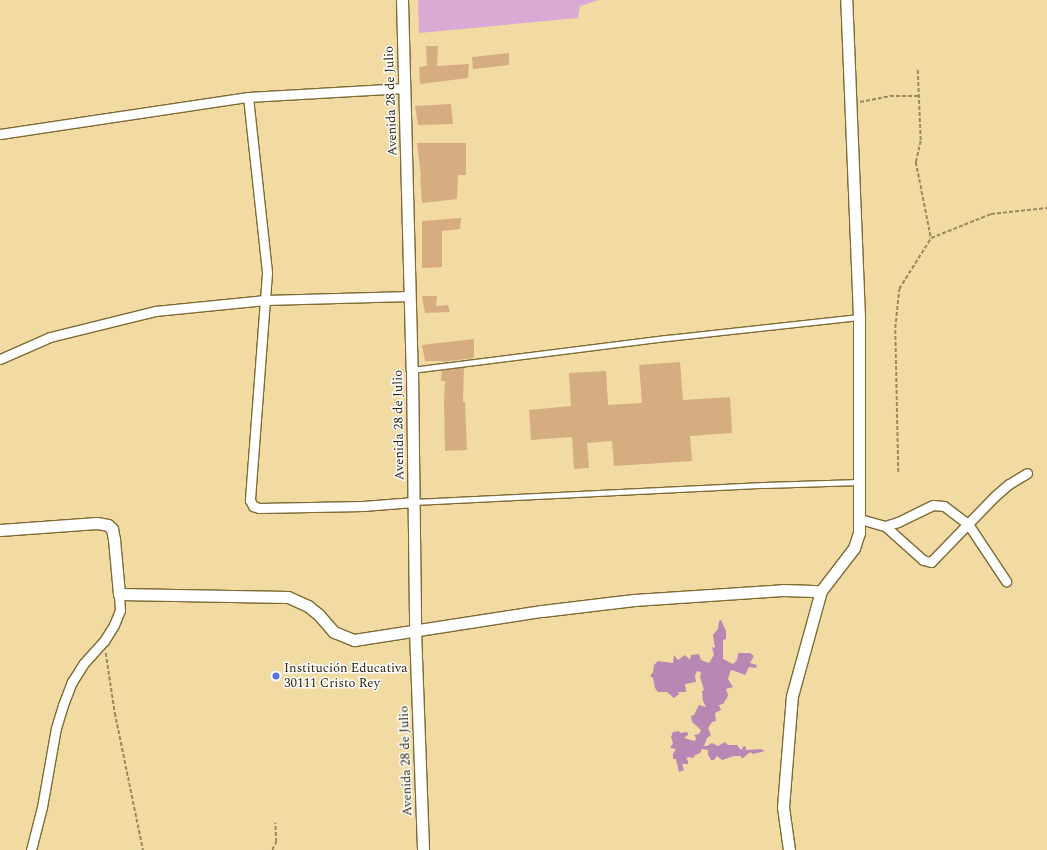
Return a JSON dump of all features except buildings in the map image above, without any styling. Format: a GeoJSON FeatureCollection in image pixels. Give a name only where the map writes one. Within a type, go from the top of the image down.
{"type":"FeatureCollection","features":[{"type":"Feature","properties":{"kind":"street","name":"Avenida 28 de Julio"},"geometry":{"type":"LineString","coordinates":[[402,0],[412,370],[416,630],[422,850]]}},
{"type":"Feature","properties":{"kind":"street"},"geometry":{"type":"LineString","coordinates":[[789,850],[783,807],[792,696],[821,591],[854,548],[859,533],[860,519],[859,317],[846,0]]}},
{"type":"Feature","properties":{"kind":"street"},"geometry":{"type":"LineString","coordinates":[[0,134],[248,96],[405,88]]}},
{"type":"Feature","properties":{"kind":"street"},"geometry":{"type":"LineString","coordinates":[[248,96],[267,273],[250,500],[253,506],[263,508],[363,506],[414,502]]}},
{"type":"Feature","properties":{"kind":"street"},"geometry":{"type":"LineString","coordinates":[[0,359],[50,338],[155,312],[265,300],[410,296]]}},
{"type":"Feature","properties":{"kind":"street"},"geometry":{"type":"LineString","coordinates":[[860,519],[885,526],[923,560],[932,562],[1009,484],[1027,473]]}},
{"type":"Feature","properties":{"kind":"street"},"geometry":{"type":"LineString","coordinates":[[885,526],[898,522],[933,505],[944,506],[968,524],[1006,581]]}},
{"type":"Feature","properties":{"kind":"street"},"geometry":{"type":"LineString","coordinates":[[0,530],[97,523],[108,525],[112,529],[114,539],[120,610],[114,625],[104,641],[84,663],[72,682],[62,705],[42,807],[31,850]]}},
{"type":"Feature","properties":{"kind":"street"},"geometry":{"type":"LineString","coordinates":[[119,594],[288,597],[308,606],[319,615],[334,632],[354,640],[634,600],[783,590],[821,591]]}},
{"type":"Feature","properties":{"kind":"lane"},"geometry":{"type":"LineString","coordinates":[[412,370],[667,338],[859,317]]}},
{"type":"Feature","properties":{"kind":"lane"},"geometry":{"type":"LineString","coordinates":[[414,502],[764,485],[859,482]]}},
{"type":"Feature","properties":{"kind":"path"},"geometry":{"type":"LineString","coordinates":[[918,70],[921,141],[916,162],[931,238]]}},
{"type":"Feature","properties":{"kind":"path"},"geometry":{"type":"LineString","coordinates":[[850,104],[890,96],[919,96]]}},
{"type":"Feature","properties":{"kind":"path"},"geometry":{"type":"LineString","coordinates":[[898,472],[895,328],[899,289],[931,238],[991,214],[1047,208]]}},
{"type":"Feature","properties":{"kind":"path"},"geometry":{"type":"LineString","coordinates":[[104,641],[114,714],[143,850]]}},
{"type":"Feature","properties":{"kind":"path"},"geometry":{"type":"LineString","coordinates":[[272,850],[276,842],[275,823]]}},
{"type":"Feature","properties":{"kind":"shaded area"},"geometry":{"type":"Polygon","coordinates":[[[418,0],[599,0],[580,6],[578,18],[419,33],[418,0]]]}},
{"type":"Feature","properties":{"kind":"shaded area"},"geometry":{"type":"Polygon","coordinates":[[[721,620],[726,631],[726,639],[723,640],[723,659],[733,664],[737,660],[738,653],[750,653],[754,656],[750,663],[757,665],[756,668],[749,667],[745,675],[732,670],[730,672],[728,679],[733,687],[726,689],[728,695],[727,698],[723,704],[719,705],[721,710],[715,713],[716,721],[712,722],[708,728],[711,735],[707,738],[704,746],[712,743],[718,746],[725,742],[728,745],[737,745],[741,750],[744,746],[746,747],[746,750],[761,749],[765,751],[753,754],[750,752],[743,758],[741,758],[741,756],[734,756],[722,760],[717,756],[714,760],[711,760],[708,755],[708,750],[702,749],[700,753],[695,755],[693,758],[686,758],[688,764],[682,764],[684,770],[679,772],[676,759],[673,759],[673,754],[676,749],[670,748],[673,743],[671,737],[673,732],[686,732],[688,735],[684,738],[695,741],[696,738],[694,735],[699,734],[701,730],[692,722],[691,716],[694,715],[699,705],[706,707],[703,701],[702,691],[704,690],[700,677],[701,672],[697,671],[695,676],[696,682],[685,684],[686,692],[678,692],[679,694],[674,698],[667,692],[658,692],[655,688],[653,678],[650,676],[653,672],[654,665],[658,661],[673,663],[674,655],[678,660],[685,655],[690,660],[691,655],[699,654],[701,660],[709,663],[714,655],[712,647],[715,648],[713,635],[718,629],[719,621],[721,620]]]}},
{"type":"Feature","properties":{"kind":"place","name":"Institución Educativa 30111 Cristo Rey"},"geometry":{"type":"Point","coordinates":[276,676]}}]}
